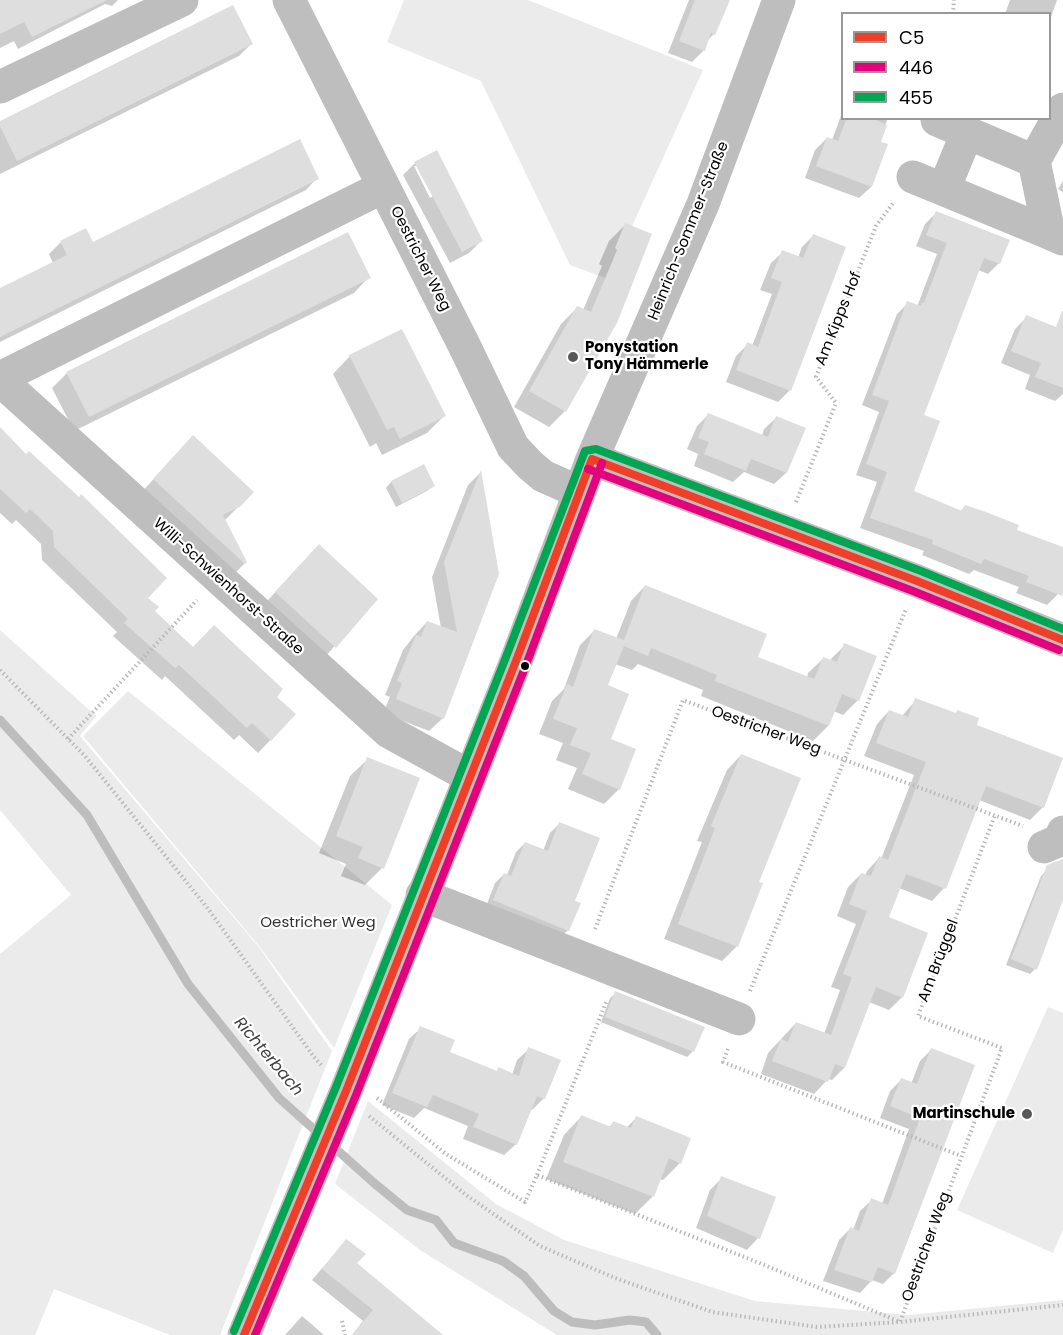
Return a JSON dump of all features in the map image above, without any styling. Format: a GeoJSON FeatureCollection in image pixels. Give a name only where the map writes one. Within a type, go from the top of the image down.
{"type":"FeatureCollection","features":[{"type":"Feature","properties":{"kind":"street"},"geometry":{"type":"LineString","coordinates":[[0,87],[182,0]]}},
{"type":"Feature","properties":{"kind":"street","name":"Oestricher Weg"},"geometry":{"type":"LineString","coordinates":[[289,0],[464,345],[513,447],[543,476],[579,492]]}},
{"type":"Feature","properties":{"kind":"street","name":"Heinrich-Sommer-Straße"},"geometry":{"type":"LineString","coordinates":[[592,459],[703,204],[779,0]]}},
{"type":"Feature","properties":{"kind":"street"},"geometry":{"type":"LineString","coordinates":[[1056,236],[1034,161],[1063,109]]}},
{"type":"Feature","properties":{"kind":"street"},"geometry":{"type":"LineString","coordinates":[[944,189],[952,126],[1034,161]]}},
{"type":"Feature","properties":{"kind":"street"},"geometry":{"type":"LineString","coordinates":[[913,177],[1056,236]]}},
{"type":"Feature","properties":{"kind":"street","name":"Willi-Schwienhorst-Straße"},"geometry":{"type":"LineString","coordinates":[[383,187],[0,379],[389,732],[469,776]]}},
{"type":"Feature","properties":{"kind":"street"},"geometry":{"type":"LineString","coordinates":[[244,1335],[317,1160],[516,661],[592,459],[917,581],[1063,640]]}},
{"type":"Feature","properties":{"kind":"street"},"geometry":{"type":"LineString","coordinates":[[422,895],[739,1019]]}},
{"type":"Feature","properties":{"kind":"path","name":"Am Kipps Hof"},"geometry":{"type":"LineString","coordinates":[[784,530],[836,403],[816,377],[876,226],[913,177]]}},
{"type":"Feature","properties":{"kind":"path"},"geometry":{"type":"LineString","coordinates":[[68,739],[218,577]]}},
{"type":"Feature","properties":{"kind":"path"},"geometry":{"type":"LineString","coordinates":[[917,581],[723,1062],[961,1156]]}},
{"type":"Feature","properties":{"kind":"path"},"geometry":{"type":"LineString","coordinates":[[0,670],[86,756],[209,910],[314,1057],[344,1093],[466,1196],[540,1246],[615,1278],[712,1312],[818,1327],[900,1322],[1063,1305]]}},
{"type":"Feature","properties":{"kind":"path","name":"Oestricher Weg"},"geometry":{"type":"LineString","coordinates":[[584,958],[683,700],[846,759]]}},
{"type":"Feature","properties":{"kind":"path"},"geometry":{"type":"LineString","coordinates":[[846,759],[1056,840]]}},
{"type":"Feature","properties":{"kind":"path","name":"Am Brüggel"},"geometry":{"type":"LineString","coordinates":[[961,1156],[1002,1048],[918,1016],[995,815]]}},
{"type":"Feature","properties":{"kind":"path"},"geometry":{"type":"LineString","coordinates":[[344,1093],[525,1202],[619,972]]}},
{"type":"Feature","properties":{"kind":"path","name":"Oestricher Weg"},"geometry":{"type":"LineString","coordinates":[[537,1175],[762,1264],[900,1322],[961,1156]]}},
{"type":"Feature","properties":{"kind":"path"},"geometry":{"type":"LineString","coordinates":[[342,1321],[345,1335]]}},
{"type":"Feature","properties":{"kind":"green space"},"geometry":{"type":"Polygon","coordinates":[[[404,0],[528,0],[703,70],[608,279],[570,265],[481,81],[387,42],[404,0]]]}},
{"type":"Feature","properties":{"kind":"green space"},"geometry":{"type":"Polygon","coordinates":[[[0,630],[96,716],[80,736],[258,946],[332,1051],[220,1335],[170,1335],[54,1289],[35,1335],[0,1335],[0,954],[71,895],[0,810],[0,630]]]}},
{"type":"Feature","properties":{"kind":"green space","name":"Oestricher Weg"},"geometry":{"type":"Polygon","coordinates":[[[128,691],[392,905],[334,1048],[259,946],[83,736],[128,691]]]}},
{"type":"Feature","properties":{"kind":"green space"},"geometry":{"type":"Polygon","coordinates":[[[1048,1007],[1063,1013],[1063,1230],[1053,1253],[957,1210],[1048,1007]]]}},
{"type":"Feature","properties":{"kind":"green space"},"geometry":{"type":"Polygon","coordinates":[[[368,1101],[496,1204],[564,1240],[755,1301],[908,1315],[1063,1300],[1063,1335],[557,1335],[420,1250],[335,1184],[368,1101]]]}},
{"type":"Feature","properties":{"kind":"building"},"geometry":{"type":"Polygon","coordinates":[[[0,0],[107,0],[32,37],[24,22],[0,34],[0,0]]]}},
{"type":"Feature","properties":{"kind":"building"},"geometry":{"type":"Polygon","coordinates":[[[695,0],[730,0],[715,35],[711,33],[705,51],[679,41],[695,0]]]}},
{"type":"Feature","properties":{"kind":"building"},"geometry":{"type":"Polygon","coordinates":[[[233,5],[253,44],[17,161],[0,126],[0,121],[233,5]]]}},
{"type":"Feature","properties":{"kind":"building"},"geometry":{"type":"Polygon","coordinates":[[[846,120],[876,120],[887,125],[881,142],[888,144],[872,187],[816,166],[827,137],[838,141],[846,120]]]}},
{"type":"Feature","properties":{"kind":"building"},"geometry":{"type":"Polygon","coordinates":[[[300,139],[319,179],[0,337],[0,288],[67,255],[60,241],[86,228],[93,242],[300,139]]]}},
{"type":"Feature","properties":{"kind":"building"},"geometry":{"type":"Polygon","coordinates":[[[437,150],[483,241],[462,252],[414,162],[437,150]]]}},
{"type":"Feature","properties":{"kind":"building"},"geometry":{"type":"Polygon","coordinates":[[[936,211],[1010,240],[1000,264],[984,258],[956,331],[924,415],[940,421],[914,491],[962,511],[965,505],[986,512],[1019,525],[1017,530],[1063,547],[1063,596],[1026,582],[1029,576],[984,559],[981,564],[932,544],[933,540],[870,518],[887,472],[866,464],[889,401],[872,395],[907,301],[921,306],[922,302],[924,303],[947,243],[926,235],[936,211]]]}},
{"type":"Feature","properties":{"kind":"building","name":"Ponystation Tony Hämmerle"},"geometry":{"type":"Polygon","coordinates":[[[625,223],[652,234],[617,323],[566,412],[529,391],[577,306],[591,312],[617,250],[615,248],[625,223]]]}},
{"type":"Feature","properties":{"kind":"building"},"geometry":{"type":"Polygon","coordinates":[[[348,232],[371,278],[89,417],[66,372],[348,232]]]}},
{"type":"Feature","properties":{"kind":"building"},"geometry":{"type":"Polygon","coordinates":[[[813,234],[846,247],[791,391],[736,370],[747,342],[758,347],[782,282],[771,278],[782,250],[803,258],[813,234]]]}},
{"type":"Feature","properties":{"kind":"building"},"geometry":{"type":"Polygon","coordinates":[[[1062,311],[1063,388],[1035,377],[1041,363],[1011,351],[1026,315],[1056,327],[1062,311]]]}},
{"type":"Feature","properties":{"kind":"building"},"geometry":{"type":"Polygon","coordinates":[[[402,329],[446,416],[400,439],[394,427],[387,430],[349,355],[402,329]]]}},
{"type":"Feature","properties":{"kind":"building"},"geometry":{"type":"Polygon","coordinates":[[[708,413],[768,437],[776,416],[806,428],[787,473],[751,459],[746,471],[704,454],[709,442],[698,438],[708,413]]]}},
{"type":"Feature","properties":{"kind":"building"},"geometry":{"type":"Polygon","coordinates":[[[0,427],[26,454],[29,451],[79,497],[81,494],[167,578],[148,598],[159,607],[155,611],[193,647],[214,625],[283,689],[277,697],[296,714],[271,741],[252,723],[247,728],[179,665],[175,668],[124,623],[128,619],[54,547],[53,531],[30,509],[26,513],[0,489],[0,427]]]}},
{"type":"Feature","properties":{"kind":"building"},"geometry":{"type":"Polygon","coordinates":[[[193,435],[254,492],[241,506],[223,515],[247,562],[245,564],[153,479],[193,435]]]}},
{"type":"Feature","properties":{"kind":"building"},"geometry":{"type":"Polygon","coordinates":[[[424,464],[435,486],[402,503],[391,481],[424,464]]]}},
{"type":"Feature","properties":{"kind":"building"},"geometry":{"type":"Polygon","coordinates":[[[481,470],[499,574],[444,719],[396,699],[402,683],[397,681],[416,635],[421,637],[427,621],[457,632],[444,562],[481,470]]]}},
{"type":"Feature","properties":{"kind":"building"},"geometry":{"type":"Polygon","coordinates":[[[319,544],[378,599],[336,648],[275,592],[319,544]]]}},
{"type":"Feature","properties":{"kind":"building"},"geometry":{"type":"Polygon","coordinates":[[[645,585],[767,634],[758,657],[814,679],[823,657],[837,662],[844,643],[877,656],[859,701],[842,694],[829,726],[715,681],[717,675],[651,648],[648,656],[624,646],[608,685],[629,694],[611,739],[636,749],[620,790],[582,774],[591,753],[570,745],[577,728],[553,719],[567,684],[573,687],[594,629],[624,640],[645,585]]]}},
{"type":"Feature","properties":{"kind":"building"},"geometry":{"type":"Polygon","coordinates":[[[915,698],[956,713],[957,710],[979,718],[977,725],[1063,758],[1044,808],[986,786],[946,889],[906,874],[889,917],[928,933],[903,998],[876,987],[845,1068],[835,1064],[828,1082],[772,1061],[781,1039],[788,1042],[796,1022],[831,1035],[852,977],[843,974],[867,911],[849,904],[861,873],[871,876],[879,856],[888,860],[926,762],[876,743],[889,710],[908,717],[915,698]]]}},
{"type":"Feature","properties":{"kind":"building"},"geometry":{"type":"Polygon","coordinates":[[[741,754],[801,778],[759,882],[763,883],[738,947],[678,924],[715,828],[711,826],[741,754]]]}},
{"type":"Feature","properties":{"kind":"building"},"geometry":{"type":"Polygon","coordinates":[[[367,757],[420,778],[384,869],[358,858],[363,847],[336,836],[367,757]]]}},
{"type":"Feature","properties":{"kind":"building"},"geometry":{"type":"Polygon","coordinates":[[[559,822],[600,838],[575,901],[581,903],[569,931],[493,900],[504,873],[511,876],[525,842],[548,851],[559,822]]]}},
{"type":"Feature","properties":{"kind":"building"},"geometry":{"type":"Polygon","coordinates":[[[1063,859],[1063,900],[1037,970],[1011,959],[1047,865],[1063,859]]]}},
{"type":"Feature","properties":{"kind":"building"},"geometry":{"type":"Polygon","coordinates":[[[615,991],[705,1027],[694,1052],[605,1017],[615,991]]]}},
{"type":"Feature","properties":{"kind":"building"},"geometry":{"type":"Polygon","coordinates":[[[420,1026],[455,1040],[450,1052],[497,1071],[498,1067],[519,1076],[528,1047],[561,1060],[545,1099],[537,1096],[517,1145],[473,1127],[479,1114],[433,1095],[427,1107],[392,1093],[420,1026]]]}},
{"type":"Feature","properties":{"kind":"building"},"geometry":{"type":"Polygon","coordinates":[[[931,1048],[975,1065],[895,1274],[878,1267],[872,1282],[834,1270],[850,1227],[859,1231],[871,1198],[888,1205],[920,1118],[890,1106],[901,1078],[917,1084],[931,1048]]]}},
{"type":"Feature","properties":{"kind":"building"},"geometry":{"type":"Polygon","coordinates":[[[581,1115],[611,1127],[613,1121],[631,1128],[636,1116],[691,1138],[681,1164],[669,1158],[654,1197],[563,1162],[581,1115]]]}},
{"type":"Feature","properties":{"kind":"building"},"geometry":{"type":"Polygon","coordinates":[[[721,1176],[776,1197],[760,1239],[707,1216],[721,1176]]]}},
{"type":"Feature","properties":{"kind":"building"},"geometry":{"type":"Polygon","coordinates":[[[346,1239],[366,1254],[357,1263],[443,1335],[352,1335],[373,1310],[322,1269],[346,1239]]]}},
{"type":"Feature","properties":{"kind":"waterway","name":"Richterbach"},"geometry":{"type":"LineString","coordinates":[[0,720],[87,815],[188,984],[279,1098],[407,1210],[436,1220],[454,1243],[503,1261],[524,1276],[554,1311],[572,1322],[595,1325],[630,1320],[646,1322],[657,1335]]}},
{"type":"Feature","properties":{"kind":"transit line","name":"455"},"geometry":{"type":"LineString","coordinates":[[234,1331],[336,1087],[585,451],[596,449],[921,571],[1063,629]]}},
{"type":"Feature","properties":{"kind":"transit line","name":"C5"},"geometry":{"type":"LineString","coordinates":[[592,459],[917,581],[1063,640]]}},
{"type":"Feature","properties":{"kind":"transit line","name":"C5"},"geometry":{"type":"LineString","coordinates":[[244,1335],[346,1091],[516,661],[592,459]]}},
{"type":"Feature","properties":{"kind":"transit line","name":"446"},"geometry":{"type":"LineString","coordinates":[[255,1335],[356,1095],[526,665],[602,463]]}},
{"type":"Feature","properties":{"kind":"transit line","name":"446"},"geometry":{"type":"LineString","coordinates":[[588,469],[913,591],[1059,650]]}},
{"type":"Feature","properties":{"kind":"place","name":"Ponystation Tony Hämmerle"},"geometry":{"type":"Point","coordinates":[573,357]}},
{"type":"Feature","properties":{"kind":"place","name":"Martinschule"},"geometry":{"type":"Point","coordinates":[1027,1114]}}]}
